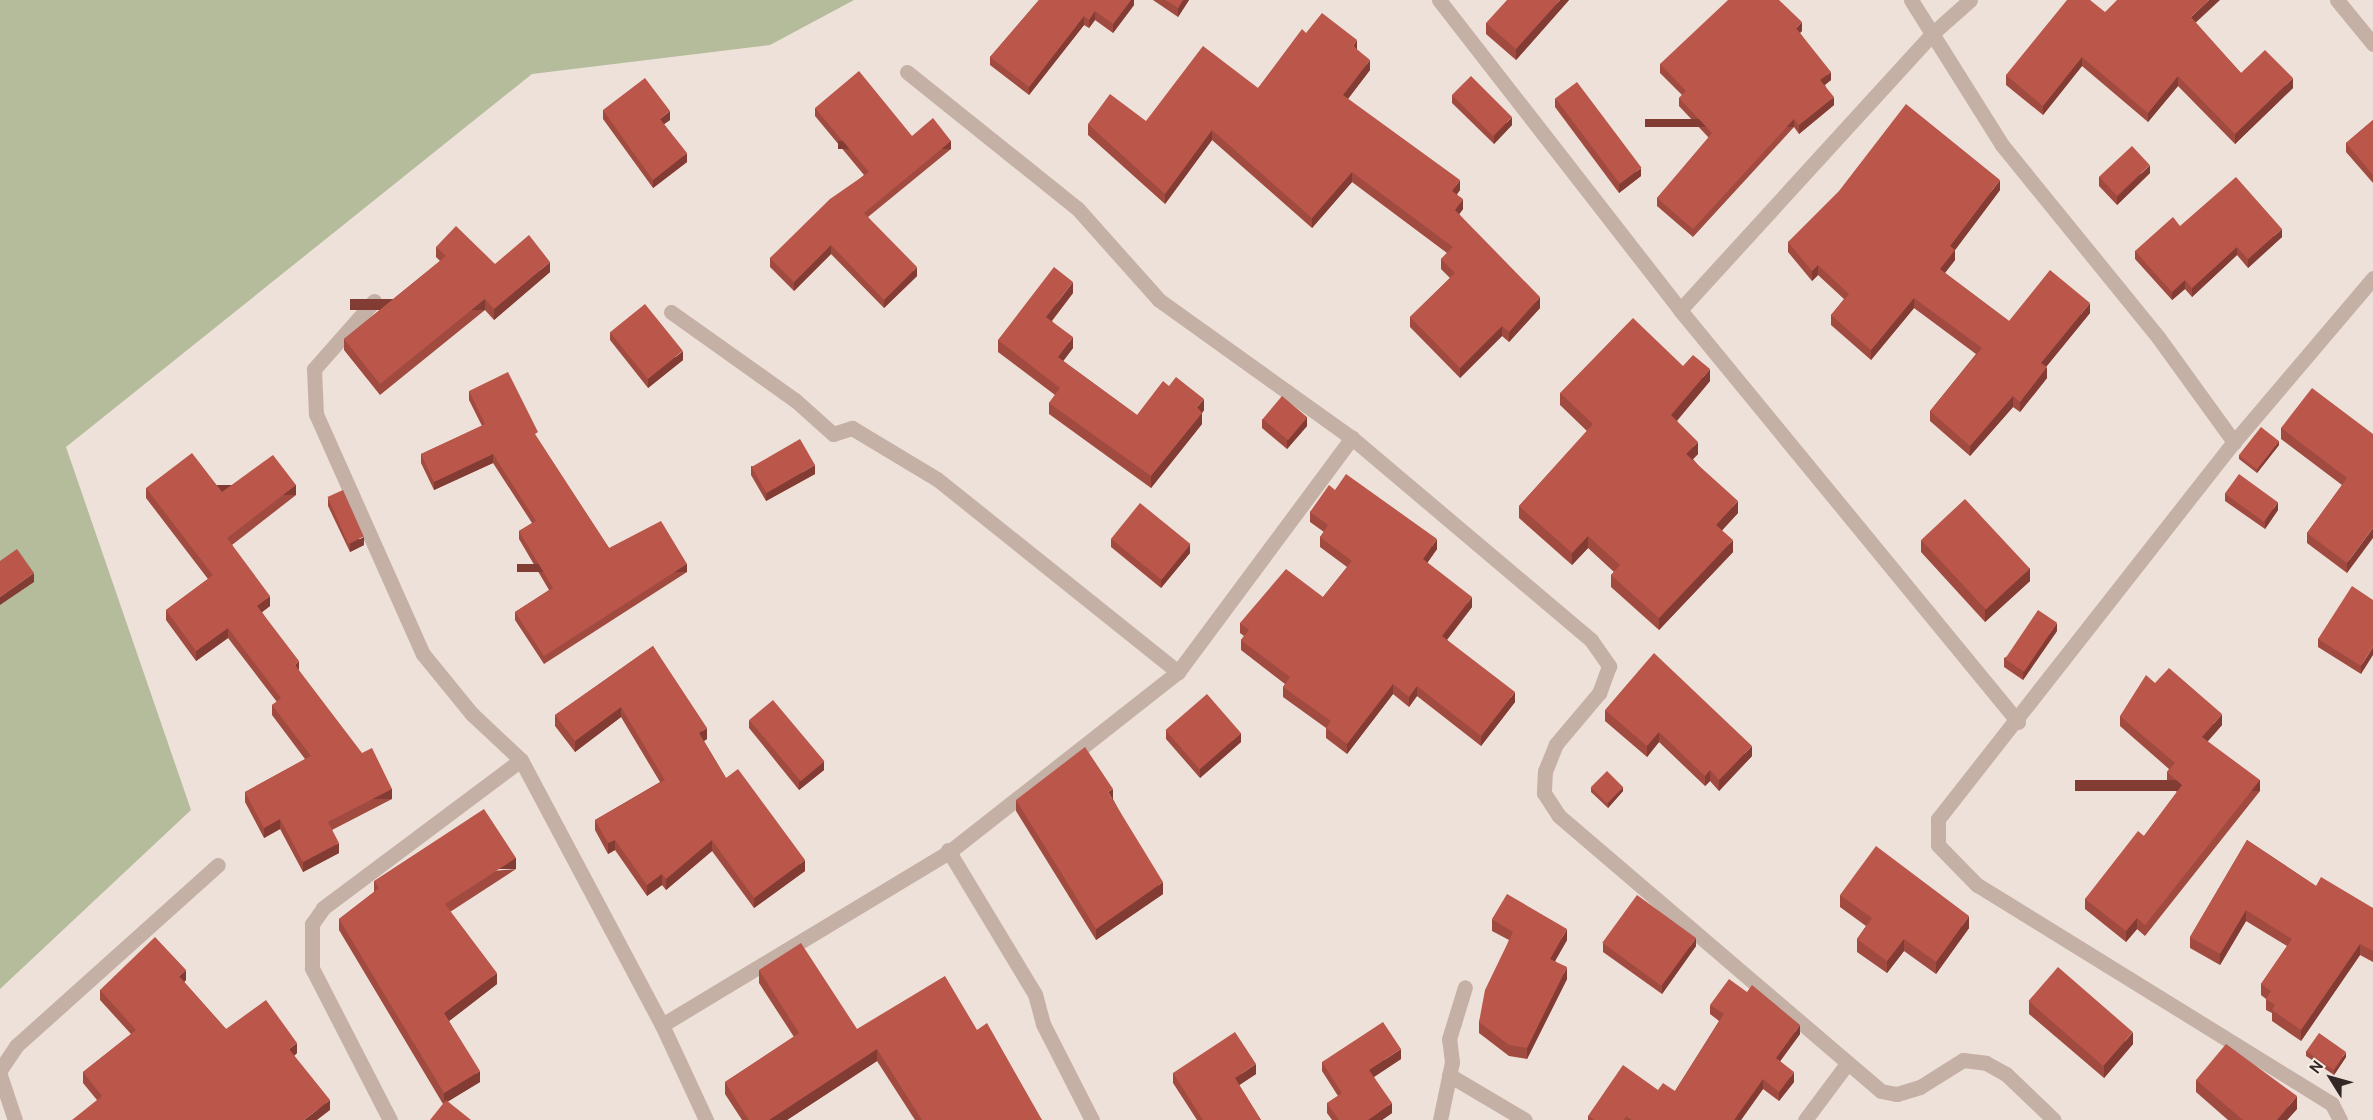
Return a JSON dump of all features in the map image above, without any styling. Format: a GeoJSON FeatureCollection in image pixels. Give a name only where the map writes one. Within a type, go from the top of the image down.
{"type":"FeatureCollection","features":[{"type":"Feature","properties":{"kind":"street"},"geometry":{"type":"LineString","coordinates":[[1439,0],[1680,310],[2018,722]]}},
{"type":"Feature","properties":{"kind":"street"},"geometry":{"type":"LineString","coordinates":[[1911,0],[1934,32],[2002,145],[2158,337],[2234,442]]}},
{"type":"Feature","properties":{"kind":"street"},"geometry":{"type":"LineString","coordinates":[[1680,310],[1934,32],[1970,0]]}},
{"type":"Feature","properties":{"kind":"street"},"geometry":{"type":"LineString","coordinates":[[2337,0],[2373,44]]}},
{"type":"Feature","properties":{"kind":"street"},"geometry":{"type":"LineString","coordinates":[[907,72],[1077,208],[1159,300],[1352,438],[1591,640],[1609,666],[1599,693],[1556,744],[1545,771],[1544,793],[1559,816],[1846,1065],[1881,1091],[1897,1094],[1920,1087],[1963,1060],[1986,1063],[2006,1074],[2055,1120]]}},
{"type":"Feature","properties":{"kind":"street"},"geometry":{"type":"LineString","coordinates":[[2340,1120],[2332,1104],[1977,885],[1951,861],[1938,845],[1938,819],[2018,722],[2234,442],[2373,278]]}},
{"type":"Feature","properties":{"kind":"street"},"geometry":{"type":"LineString","coordinates":[[374,301],[314,369],[316,414],[423,654],[472,714],[521,760],[662,1025],[706,1120]]}},
{"type":"Feature","properties":{"kind":"street"},"geometry":{"type":"LineString","coordinates":[[671,312],[795,400],[833,434],[852,428],[937,479],[1178,672]]}},
{"type":"Feature","properties":{"kind":"street"},"geometry":{"type":"LineString","coordinates":[[662,1025],[948,850],[1088,748],[1178,672],[1352,438]]}},
{"type":"Feature","properties":{"kind":"street"},"geometry":{"type":"LineString","coordinates":[[390,1120],[312,968],[312,924],[323,908],[521,760]]}},
{"type":"Feature","properties":{"kind":"street"},"geometry":{"type":"LineString","coordinates":[[948,850],[1035,993],[1043,1024],[1092,1120]]}},
{"type":"Feature","properties":{"kind":"street"},"geometry":{"type":"LineString","coordinates":[[0,1070],[16,1046],[218,866]]}},
{"type":"Feature","properties":{"kind":"street"},"geometry":{"type":"LineString","coordinates":[[1440,1120],[1449,1075],[1449,1039],[1465,987]]}},
{"type":"Feature","properties":{"kind":"street"},"geometry":{"type":"LineString","coordinates":[[1805,1120],[1846,1065]]}},
{"type":"Feature","properties":{"kind":"street"},"geometry":{"type":"LineString","coordinates":[[0,1075],[15,1120]]}},
{"type":"Feature","properties":{"kind":"street"},"geometry":{"type":"LineString","coordinates":[[1449,1075],[1525,1120]]}},
{"type":"Feature","properties":{"kind":"green space"},"geometry":{"type":"Polygon","coordinates":[[[0,0],[854,0],[770,45],[532,74],[66,447],[191,810],[0,989],[0,0]]]}},
{"type":"Feature","properties":{"kind":"building"},"geometry":{"type":"Polygon","coordinates":[[[1039,0],[1131,0],[1113,24],[1095,11],[1089,20],[1084,16],[1029,87],[990,57],[1039,0]]]}},
{"type":"Feature","properties":{"kind":"building"},"geometry":{"type":"Polygon","coordinates":[[[1165,0],[1183,0],[1178,8],[1165,0]]]}},
{"type":"Feature","properties":{"kind":"building"},"geometry":{"type":"Polygon","coordinates":[[[1507,0],[1560,0],[1516,49],[1486,23],[1507,0]]]}},
{"type":"Feature","properties":{"kind":"building"},"geometry":{"type":"Polygon","coordinates":[[[1728,0],[1779,0],[1802,22],[1796,28],[1831,72],[1820,80],[1834,97],[1799,125],[1794,119],[1693,229],[1657,198],[1712,133],[1679,98],[1686,91],[1660,64],[1728,0]]]}},
{"type":"Feature","properties":{"kind":"building"},"geometry":{"type":"Polygon","coordinates":[[[2067,0],[2090,0],[2105,12],[2117,0],[2209,0],[2191,17],[2241,73],[2265,50],[2293,78],[2235,134],[2178,76],[2148,113],[2082,57],[2043,106],[2006,75],[2067,0]]]}},
{"type":"Feature","properties":{"kind":"building"},"geometry":{"type":"Polygon","coordinates":[[[1322,13],[1357,40],[1353,46],[1370,60],[1343,95],[1460,180],[1452,191],[1463,199],[1455,210],[1540,297],[1509,332],[1502,326],[1460,368],[1410,317],[1455,273],[1441,259],[1453,247],[1352,172],[1312,218],[1212,130],[1165,194],[1088,124],[1110,94],[1146,121],[1203,46],[1258,88],[1302,29],[1306,33],[1322,13]]]}},
{"type":"Feature","properties":{"kind":"building"},"geometry":{"type":"Polygon","coordinates":[[[859,71],[912,136],[933,118],[951,141],[864,213],[917,267],[884,300],[831,245],[794,282],[770,258],[830,199],[869,172],[815,108],[859,71]]]}},
{"type":"Feature","properties":{"kind":"building"},"geometry":{"type":"Polygon","coordinates":[[[1471,76],[1512,117],[1493,136],[1452,95],[1471,76]]]}},
{"type":"Feature","properties":{"kind":"building"},"geometry":{"type":"Polygon","coordinates":[[[645,78],[670,111],[660,119],[687,153],[653,180],[603,110],[645,78]]]}},
{"type":"Feature","properties":{"kind":"building"},"geometry":{"type":"Polygon","coordinates":[[[1577,82],[1641,167],[1620,184],[1555,98],[1577,82]]]}},
{"type":"Feature","properties":{"kind":"building"},"geometry":{"type":"Polygon","coordinates":[[[1906,104],[2000,180],[1950,246],[1955,250],[1940,269],[2009,321],[2050,270],[2090,303],[2041,363],[2047,367],[2020,402],[2013,396],[1970,446],[1930,411],[1982,348],[1914,298],[1871,350],[1831,315],[1849,294],[1818,265],[1812,271],[1788,242],[1839,191],[1906,104]]]}},
{"type":"Feature","properties":{"kind":"building"},"geometry":{"type":"Polygon","coordinates":[[[2373,120],[2373,175],[2346,143],[2373,120]]]}},
{"type":"Feature","properties":{"kind":"building"},"geometry":{"type":"Polygon","coordinates":[[[2132,146],[2150,165],[2117,196],[2099,177],[2132,146]]]}},
{"type":"Feature","properties":{"kind":"building"},"geometry":{"type":"Polygon","coordinates":[[[2236,177],[2282,229],[2248,259],[2237,247],[2192,288],[2185,280],[2172,292],[2135,251],[2173,217],[2180,226],[2236,177]]]}},
{"type":"Feature","properties":{"kind":"building"},"geometry":{"type":"Polygon","coordinates":[[[456,226],[495,264],[529,235],[550,262],[494,309],[485,299],[380,384],[344,339],[446,256],[436,247],[456,226]]]}},
{"type":"Feature","properties":{"kind":"building"},"geometry":{"type":"Polygon","coordinates":[[[1054,267],[1073,282],[1046,317],[1073,337],[1058,357],[1137,415],[1163,381],[1169,386],[1176,377],[1204,399],[1197,407],[1202,413],[1151,476],[1049,403],[1060,388],[998,340],[1054,267]]]}},
{"type":"Feature","properties":{"kind":"building"},"geometry":{"type":"Polygon","coordinates":[[[645,304],[683,351],[648,379],[610,332],[645,304]]]}},
{"type":"Feature","properties":{"kind":"building"},"geometry":{"type":"Polygon","coordinates":[[[1633,318],[1683,366],[1693,355],[1710,369],[1671,415],[1698,442],[1686,454],[1738,501],[1716,525],[1733,540],[1659,618],[1611,575],[1620,565],[1588,536],[1572,553],[1519,506],[1593,424],[1560,393],[1633,318]]]}},
{"type":"Feature","properties":{"kind":"building"},"geometry":{"type":"Polygon","coordinates":[[[508,372],[538,432],[535,434],[609,548],[661,521],[687,564],[544,656],[515,612],[553,588],[519,531],[536,521],[493,454],[434,482],[421,454],[485,424],[469,391],[508,372]]]}},
{"type":"Feature","properties":{"kind":"building"},"geometry":{"type":"Polygon","coordinates":[[[2312,388],[2373,434],[2373,528],[2347,563],[2307,533],[2347,478],[2281,428],[2312,388]]]}},
{"type":"Feature","properties":{"kind":"building"},"geometry":{"type":"Polygon","coordinates":[[[1282,396],[1307,417],[1288,440],[1263,419],[1282,396]]]}},
{"type":"Feature","properties":{"kind":"building"},"geometry":{"type":"Polygon","coordinates":[[[2261,427],[2279,441],[2257,470],[2239,455],[2261,427]]]}},
{"type":"Feature","properties":{"kind":"building"},"geometry":{"type":"Polygon","coordinates":[[[800,439],[815,465],[767,493],[752,467],[800,439]]]}},
{"type":"Feature","properties":{"kind":"building"},"geometry":{"type":"Polygon","coordinates":[[[192,453],[222,492],[273,455],[296,485],[227,538],[270,596],[257,606],[299,661],[295,665],[362,753],[372,748],[392,789],[328,822],[339,843],[303,862],[280,819],[264,828],[245,792],[311,756],[272,705],[281,698],[228,628],[196,651],[166,610],[213,575],[146,488],[192,453]]]}},
{"type":"Feature","properties":{"kind":"building"},"geometry":{"type":"Polygon","coordinates":[[[1346,474],[1437,539],[1423,559],[1472,597],[1442,636],[1515,692],[1481,736],[1417,686],[1409,697],[1393,684],[1347,744],[1326,728],[1331,721],[1283,687],[1290,677],[1241,640],[1249,630],[1240,623],[1286,569],[1323,597],[1352,561],[1320,537],[1328,525],[1310,512],[1329,485],[1335,490],[1346,474]]]}},
{"type":"Feature","properties":{"kind":"building"},"geometry":{"type":"Polygon","coordinates":[[[2239,474],[2278,502],[2264,522],[2225,493],[2239,474]]]}},
{"type":"Feature","properties":{"kind":"building"},"geometry":{"type":"Polygon","coordinates":[[[343,490],[364,537],[348,544],[327,497],[343,490]]]}},
{"type":"Feature","properties":{"kind":"building"},"geometry":{"type":"Polygon","coordinates":[[[1965,499],[2030,568],[1986,609],[1921,540],[1965,499]]]}},
{"type":"Feature","properties":{"kind":"building"},"geometry":{"type":"Polygon","coordinates":[[[1140,503],[1191,544],[1162,580],[1111,539],[1140,503]]]}},
{"type":"Feature","properties":{"kind":"building"},"geometry":{"type":"Polygon","coordinates":[[[17,549],[34,573],[0,597],[0,561],[17,549]]]}},
{"type":"Feature","properties":{"kind":"building"},"geometry":{"type":"Polygon","coordinates":[[[2352,586],[2373,600],[2373,647],[2361,666],[2318,639],[2352,586]]]}},
{"type":"Feature","properties":{"kind":"building"},"geometry":{"type":"Polygon","coordinates":[[[2038,610],[2057,623],[2024,672],[2005,659],[2038,610]]]}},
{"type":"Feature","properties":{"kind":"building"},"geometry":{"type":"Polygon","coordinates":[[[653,646],[707,728],[699,733],[726,778],[738,769],[805,860],[754,898],[712,840],[666,879],[662,874],[647,885],[615,840],[608,843],[595,820],[665,780],[621,707],[575,741],[555,715],[653,646]]]}},
{"type":"Feature","properties":{"kind":"building"},"geometry":{"type":"Polygon","coordinates":[[[1654,653],[1752,746],[1719,780],[1710,770],[1705,776],[1659,732],[1647,746],[1605,710],[1654,653]]]}},
{"type":"Feature","properties":{"kind":"building"},"geometry":{"type":"Polygon","coordinates":[[[2169,668],[2222,714],[2202,737],[2260,780],[2145,925],[2137,918],[2126,931],[2085,899],[2138,831],[2144,836],[2182,785],[2167,772],[2175,763],[2120,716],[2146,675],[2155,683],[2169,668]]]}},
{"type":"Feature","properties":{"kind":"building"},"geometry":{"type":"Polygon","coordinates":[[[1207,694],[1241,733],[1200,769],[1165,730],[1207,694]]]}},
{"type":"Feature","properties":{"kind":"building"},"geometry":{"type":"Polygon","coordinates":[[[773,700],[824,761],[801,781],[749,720],[773,700]]]}},
{"type":"Feature","properties":{"kind":"building"},"geometry":{"type":"Polygon","coordinates":[[[1085,747],[1113,789],[1108,792],[1163,882],[1096,929],[1016,800],[1085,747]]]}},
{"type":"Feature","properties":{"kind":"building"},"geometry":{"type":"Polygon","coordinates":[[[1607,771],[1623,787],[1607,804],[1591,787],[1607,771]]]}},
{"type":"Feature","properties":{"kind":"building"},"geometry":{"type":"Polygon","coordinates":[[[484,809],[516,858],[445,904],[497,973],[444,1013],[480,1071],[444,1093],[339,919],[379,888],[374,881],[484,809]]]}},
{"type":"Feature","properties":{"kind":"building"},"geometry":{"type":"Polygon","coordinates":[[[2247,840],[2316,886],[2321,877],[2373,908],[2373,951],[2360,944],[2301,1030],[2272,1010],[2275,1005],[2266,999],[2271,991],[2261,984],[2292,939],[2246,910],[2220,954],[2190,937],[2247,840]]]}},
{"type":"Feature","properties":{"kind":"building"},"geometry":{"type":"Polygon","coordinates":[[[1876,846],[1969,916],[1936,962],[1904,939],[1887,961],[1857,939],[1872,918],[1840,895],[1876,846]]]}},
{"type":"Feature","properties":{"kind":"building"},"geometry":{"type":"Polygon","coordinates":[[[1507,894],[1567,929],[1550,959],[1567,967],[1527,1048],[1509,1045],[1479,1022],[1485,990],[1513,932],[1492,919],[1507,894]]]}},
{"type":"Feature","properties":{"kind":"building"},"geometry":{"type":"Polygon","coordinates":[[[1637,895],[1696,938],[1661,986],[1602,943],[1637,895]]]}},
{"type":"Feature","properties":{"kind":"building"},"geometry":{"type":"Polygon","coordinates":[[[155,937],[186,970],[179,976],[226,1029],[266,1000],[297,1043],[289,1049],[330,1100],[304,1120],[72,1120],[102,1096],[83,1072],[136,1030],[100,990],[155,937]]]}},
{"type":"Feature","properties":{"kind":"building"},"geometry":{"type":"Polygon","coordinates":[[[801,943],[857,1029],[945,976],[977,1030],[987,1023],[1042,1120],[922,1120],[877,1049],[769,1120],[749,1120],[725,1082],[799,1033],[759,970],[801,943]]]}},
{"type":"Feature","properties":{"kind":"building"},"geometry":{"type":"Polygon","coordinates":[[[2058,967],[2133,1032],[2103,1066],[2028,1001],[2058,967]]]}},
{"type":"Feature","properties":{"kind":"building"},"geometry":{"type":"Polygon","coordinates":[[[1729,979],[1747,992],[1752,985],[1800,1025],[1776,1058],[1794,1072],[1779,1092],[1763,1079],[1734,1120],[1632,1120],[1626,1116],[1624,1120],[1594,1120],[1588,1116],[1623,1065],[1658,1090],[1663,1083],[1675,1091],[1724,1014],[1710,1005],[1729,979]]]}},
{"type":"Feature","properties":{"kind":"building"},"geometry":{"type":"Polygon","coordinates":[[[1383,1022],[1401,1049],[1369,1070],[1392,1103],[1368,1120],[1339,1120],[1327,1103],[1342,1093],[1322,1062],[1383,1022]]]}},
{"type":"Feature","properties":{"kind":"building"},"geometry":{"type":"Polygon","coordinates":[[[1235,1032],[1256,1064],[1235,1078],[1261,1120],[1203,1120],[1173,1073],[1235,1032]]]}},
{"type":"Feature","properties":{"kind":"building"},"geometry":{"type":"Polygon","coordinates":[[[2319,1033],[2346,1052],[2333,1070],[2306,1051],[2319,1033]]]}},
{"type":"Feature","properties":{"kind":"building"},"geometry":{"type":"Polygon","coordinates":[[[2226,1044],[2297,1096],[2277,1120],[2243,1120],[2196,1080],[2226,1044]]]}},
{"type":"Feature","properties":{"kind":"building"},"geometry":{"type":"Polygon","coordinates":[[[446,1100],[471,1120],[430,1120],[446,1100]]]}}]}
